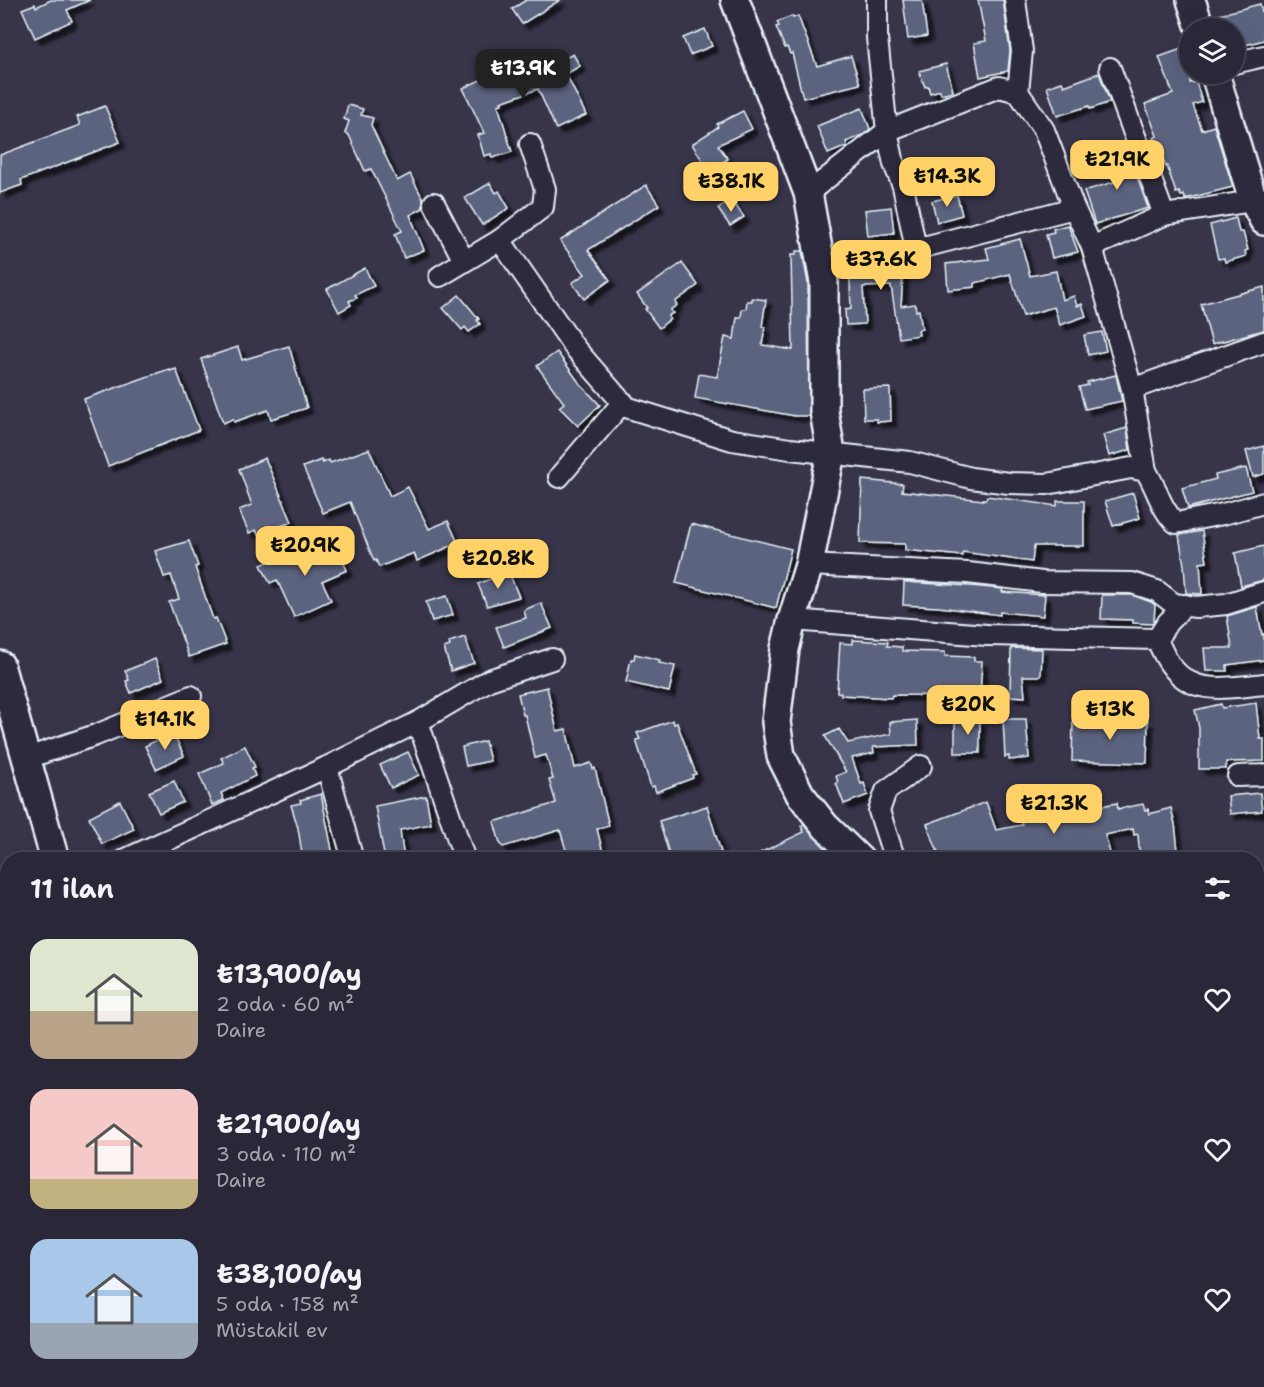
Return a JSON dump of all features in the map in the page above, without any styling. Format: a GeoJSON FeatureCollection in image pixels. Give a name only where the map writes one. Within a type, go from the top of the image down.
{"type":"FeatureCollection","features":[{"type":"Feature","properties":{"kind":"main road"},"geometry":{"type":"LineString","coordinates":[[735,0],[808,193],[824,282],[824,411],[831,453],[809,565],[785,650],[776,722],[781,756],[800,794],[825,826],[852,852]]}},
{"type":"Feature","properties":{"kind":"main road"},"geometry":{"type":"LineString","coordinates":[[1191,0],[1197,18]]}},
{"type":"Feature","properties":{"kind":"main road"},"geometry":{"type":"LineString","coordinates":[[1218,84],[1260,207]]}},
{"type":"Feature","properties":{"kind":"main road"},"geometry":{"type":"LineString","coordinates":[[0,665],[53,852]]}},
{"type":"Feature","properties":{"kind":"street"},"geometry":{"type":"LineString","coordinates":[[877,0],[877,38],[887,131],[894,164],[903,186],[916,249],[1074,208]]}},
{"type":"Feature","properties":{"kind":"street"},"geometry":{"type":"LineString","coordinates":[[1015,0],[1022,51],[1018,92],[1044,130],[1092,248],[1132,389],[1146,471],[1155,485],[1166,515],[1176,523],[1264,503]]}},
{"type":"Feature","properties":{"kind":"street"},"geometry":{"type":"LineString","coordinates":[[1245,60],[1264,56]]}},
{"type":"Feature","properties":{"kind":"street"},"geometry":{"type":"LineString","coordinates":[[1110,68],[1164,215]]}},
{"type":"Feature","properties":{"kind":"street"},"geometry":{"type":"LineString","coordinates":[[808,193],[887,131],[999,87],[1018,92]]}},
{"type":"Feature","properties":{"kind":"street"},"geometry":{"type":"LineString","coordinates":[[440,276],[500,240],[543,207],[545,189],[530,144]]}},
{"type":"Feature","properties":{"kind":"street"},"geometry":{"type":"LineString","coordinates":[[434,203],[464,261]]}},
{"type":"Feature","properties":{"kind":"street"},"geometry":{"type":"LineString","coordinates":[[1092,248],[1164,215],[1260,207]]}},
{"type":"Feature","properties":{"kind":"street"},"geometry":{"type":"LineString","coordinates":[[500,240],[575,348],[626,407],[732,440],[910,462],[970,478],[1009,483],[1047,484],[1131,468],[1146,471]]}},
{"type":"Feature","properties":{"kind":"street"},"geometry":{"type":"LineString","coordinates":[[1132,389],[1264,342]]}},
{"type":"Feature","properties":{"kind":"street"},"geometry":{"type":"LineString","coordinates":[[559,477],[623,402]]}},
{"type":"Feature","properties":{"kind":"street"},"geometry":{"type":"LineString","coordinates":[[809,565],[968,573],[1042,582],[1132,583],[1157,591],[1174,603],[1196,607],[1226,603],[1264,592]]}},
{"type":"Feature","properties":{"kind":"street"},"geometry":{"type":"LineString","coordinates":[[1157,639],[1168,622],[1185,605]]}},
{"type":"Feature","properties":{"kind":"street"},"geometry":{"type":"LineString","coordinates":[[792,621],[987,635],[1157,639]]}},
{"type":"Feature","properties":{"kind":"street"},"geometry":{"type":"LineString","coordinates":[[1157,639],[1173,671],[1186,681],[1198,686],[1229,688],[1264,684]]}},
{"type":"Feature","properties":{"kind":"street"},"geometry":{"type":"LineString","coordinates":[[141,852],[327,767],[418,722],[489,680],[552,659]]}},
{"type":"Feature","properties":{"kind":"street"},"geometry":{"type":"LineString","coordinates":[[27,758],[96,735],[191,696]]}},
{"type":"Feature","properties":{"kind":"street"},"geometry":{"type":"LineString","coordinates":[[418,722],[462,852]]}},
{"type":"Feature","properties":{"kind":"street"},"geometry":{"type":"LineString","coordinates":[[892,852],[879,812],[886,791],[921,766]]}},
{"type":"Feature","properties":{"kind":"street"},"geometry":{"type":"LineString","coordinates":[[327,767],[351,852]]}},
{"type":"Feature","properties":{"kind":"street"},"geometry":{"type":"LineString","coordinates":[[1238,776],[1264,775]]}},
{"type":"Feature","properties":{"kind":"building"},"geometry":{"type":"Polygon","coordinates":[[[51,0],[90,0],[67,10],[72,21],[35,38],[22,9],[35,4],[36,7],[51,0]]]}},
{"type":"Feature","properties":{"kind":"building"},"geometry":{"type":"Polygon","coordinates":[[[526,0],[560,0],[522,24],[512,9],[526,0]]]}},
{"type":"Feature","properties":{"kind":"building"},"geometry":{"type":"Polygon","coordinates":[[[903,0],[922,0],[927,36],[908,39],[903,0]]]}},
{"type":"Feature","properties":{"kind":"building"},"geometry":{"type":"Polygon","coordinates":[[[978,0],[1003,0],[1010,51],[1008,71],[980,77],[974,43],[986,41],[978,0]]]}},
{"type":"Feature","properties":{"kind":"building"},"geometry":{"type":"Polygon","coordinates":[[[1260,4],[1264,20],[1264,40],[1245,45],[1245,18],[1219,18],[1218,15],[1260,4]]]}},
{"type":"Feature","properties":{"kind":"building"},"geometry":{"type":"Polygon","coordinates":[[[792,16],[793,18],[798,16],[817,66],[851,56],[860,84],[803,98],[792,53],[790,54],[787,47],[785,48],[776,27],[779,26],[777,22],[792,16]]]}},
{"type":"Feature","properties":{"kind":"building"},"geometry":{"type":"Polygon","coordinates":[[[705,29],[712,46],[690,55],[683,38],[705,29]]]}},
{"type":"Feature","properties":{"kind":"building"},"geometry":{"type":"Polygon","coordinates":[[[1179,50],[1179,84],[1197,84],[1202,102],[1193,105],[1202,130],[1214,126],[1233,187],[1185,199],[1184,195],[1176,193],[1154,138],[1157,136],[1145,104],[1173,94],[1159,57],[1179,50]]]}},
{"type":"Feature","properties":{"kind":"building"},"geometry":{"type":"Polygon","coordinates":[[[573,54],[580,66],[566,74],[586,115],[556,129],[538,89],[501,102],[502,104],[498,105],[512,152],[492,158],[491,154],[484,156],[478,135],[484,133],[463,88],[489,76],[490,78],[531,65],[534,72],[561,57],[562,60],[573,54]]]}},
{"type":"Feature","properties":{"kind":"building"},"geometry":{"type":"Polygon","coordinates":[[[946,64],[953,91],[941,94],[940,90],[930,93],[919,71],[946,64]]]}},
{"type":"Feature","properties":{"kind":"building"},"geometry":{"type":"Polygon","coordinates":[[[1099,73],[1110,102],[1057,116],[1047,87],[1062,82],[1064,86],[1099,73]]]}},
{"type":"Feature","properties":{"kind":"building"},"geometry":{"type":"Polygon","coordinates":[[[348,105],[363,109],[361,115],[373,118],[371,125],[397,181],[410,174],[423,199],[423,208],[410,215],[424,250],[404,258],[395,234],[402,231],[371,169],[365,171],[349,135],[345,133],[349,121],[344,119],[348,105]]]}},
{"type":"Feature","properties":{"kind":"building"},"geometry":{"type":"Polygon","coordinates":[[[105,106],[120,142],[21,180],[22,185],[0,193],[0,155],[80,125],[77,117],[105,106]]]}},
{"type":"Feature","properties":{"kind":"building"},"geometry":{"type":"Polygon","coordinates":[[[862,108],[870,129],[863,135],[846,142],[847,146],[828,154],[817,126],[862,108]]]}},
{"type":"Feature","properties":{"kind":"building"},"geometry":{"type":"Polygon","coordinates":[[[743,111],[752,129],[718,145],[728,159],[715,167],[713,164],[707,168],[692,144],[718,127],[717,124],[743,111]]]}},
{"type":"Feature","properties":{"kind":"building"},"geometry":{"type":"Polygon","coordinates":[[[1126,145],[1148,208],[1095,224],[1084,191],[1117,181],[1107,152],[1126,145]]]}},
{"type":"Feature","properties":{"kind":"building"},"geometry":{"type":"Polygon","coordinates":[[[490,183],[496,193],[499,191],[509,208],[482,225],[465,198],[490,183]]]}},
{"type":"Feature","properties":{"kind":"building"},"geometry":{"type":"Polygon","coordinates":[[[646,185],[659,205],[588,250],[610,280],[584,299],[572,283],[585,274],[560,241],[646,185]]]}},
{"type":"Feature","properties":{"kind":"building"},"geometry":{"type":"Polygon","coordinates":[[[957,195],[962,215],[937,222],[932,201],[957,195]]]}},
{"type":"Feature","properties":{"kind":"building"},"geometry":{"type":"Polygon","coordinates":[[[731,199],[744,217],[730,226],[718,209],[731,199]]]}},
{"type":"Feature","properties":{"kind":"building"},"geometry":{"type":"Polygon","coordinates":[[[891,207],[894,233],[868,236],[865,210],[891,207]]]}},
{"type":"Feature","properties":{"kind":"building"},"geometry":{"type":"Polygon","coordinates":[[[1236,218],[1239,232],[1243,232],[1248,250],[1245,251],[1246,256],[1225,262],[1224,258],[1218,259],[1210,225],[1236,218]]]}},
{"type":"Feature","properties":{"kind":"building"},"geometry":{"type":"Polygon","coordinates":[[[1068,225],[1078,252],[1052,258],[1046,234],[1054,232],[1053,229],[1068,225]]]}},
{"type":"Feature","properties":{"kind":"building"},"geometry":{"type":"Polygon","coordinates":[[[1020,239],[1030,276],[1056,271],[1062,300],[1074,296],[1077,306],[1082,304],[1086,316],[1060,325],[1054,307],[1023,316],[1010,274],[975,283],[975,287],[948,290],[946,264],[989,259],[986,248],[1020,239]]]}},
{"type":"Feature","properties":{"kind":"building"},"geometry":{"type":"Polygon","coordinates":[[[796,251],[802,251],[808,283],[809,416],[795,416],[695,398],[699,374],[717,377],[725,337],[734,339],[737,317],[741,317],[742,309],[746,309],[747,301],[752,301],[752,298],[766,300],[762,345],[793,350],[791,255],[796,255],[796,251]]]}},
{"type":"Feature","properties":{"kind":"building"},"geometry":{"type":"Polygon","coordinates":[[[871,256],[904,258],[901,306],[915,304],[916,311],[919,310],[922,329],[918,330],[919,335],[899,338],[891,286],[863,287],[865,324],[846,325],[845,310],[851,309],[849,258],[871,256]]]}},
{"type":"Feature","properties":{"kind":"building"},"geometry":{"type":"Polygon","coordinates":[[[682,263],[698,285],[675,302],[677,305],[670,310],[673,313],[668,316],[670,319],[659,328],[637,294],[682,263]]]}},
{"type":"Feature","properties":{"kind":"building"},"geometry":{"type":"Polygon","coordinates":[[[365,268],[374,286],[355,295],[357,298],[349,301],[351,305],[339,312],[327,289],[365,268]]]}},
{"type":"Feature","properties":{"kind":"building"},"geometry":{"type":"Polygon","coordinates":[[[1264,287],[1264,330],[1212,344],[1201,304],[1264,287]]]}},
{"type":"Feature","properties":{"kind":"building"},"geometry":{"type":"Polygon","coordinates":[[[459,295],[479,319],[477,320],[480,324],[469,332],[465,327],[462,330],[443,308],[459,295]]]}},
{"type":"Feature","properties":{"kind":"building"},"geometry":{"type":"Polygon","coordinates":[[[1102,332],[1106,351],[1088,355],[1084,335],[1102,332]]]}},
{"type":"Feature","properties":{"kind":"building"},"geometry":{"type":"Polygon","coordinates":[[[289,346],[307,408],[271,419],[268,410],[234,422],[233,419],[223,423],[201,359],[238,347],[242,360],[289,346]]]}},
{"type":"Feature","properties":{"kind":"building"},"geometry":{"type":"Polygon","coordinates":[[[557,352],[581,385],[600,405],[578,426],[559,407],[564,403],[537,366],[557,352]]]}},
{"type":"Feature","properties":{"kind":"building"},"geometry":{"type":"Polygon","coordinates":[[[169,369],[170,371],[176,369],[199,430],[108,466],[84,399],[169,369]]]}},
{"type":"Feature","properties":{"kind":"building"},"geometry":{"type":"Polygon","coordinates":[[[1116,375],[1122,401],[1085,409],[1079,387],[1088,385],[1087,382],[1116,375]]]}},
{"type":"Feature","properties":{"kind":"building"},"geometry":{"type":"Polygon","coordinates":[[[890,388],[891,421],[877,422],[877,419],[864,419],[863,389],[890,388]]]}},
{"type":"Feature","properties":{"kind":"building"},"geometry":{"type":"Polygon","coordinates":[[[1127,428],[1130,450],[1109,456],[1103,435],[1127,428]]]}},
{"type":"Feature","properties":{"kind":"building"},"geometry":{"type":"Polygon","coordinates":[[[1264,446],[1264,474],[1253,477],[1246,451],[1264,446]]]}},
{"type":"Feature","properties":{"kind":"building"},"geometry":{"type":"Polygon","coordinates":[[[369,449],[390,496],[408,487],[429,529],[448,521],[458,543],[417,561],[414,553],[379,567],[376,560],[374,561],[350,502],[323,513],[303,467],[321,460],[323,463],[329,460],[330,463],[369,449]]]}},
{"type":"Feature","properties":{"kind":"building"},"geometry":{"type":"Polygon","coordinates":[[[265,458],[292,522],[258,534],[256,530],[249,533],[239,510],[252,505],[239,469],[265,458]]]}},
{"type":"Feature","properties":{"kind":"building"},"geometry":{"type":"Polygon","coordinates":[[[1246,468],[1252,491],[1188,508],[1182,488],[1216,479],[1215,475],[1246,468]]]}},
{"type":"Feature","properties":{"kind":"building"},"geometry":{"type":"Polygon","coordinates":[[[862,480],[903,484],[902,491],[983,500],[987,496],[1057,506],[1057,501],[1084,501],[1084,546],[1034,546],[1032,562],[963,552],[962,556],[905,550],[905,544],[860,543],[862,480]]]}},
{"type":"Feature","properties":{"kind":"building"},"geometry":{"type":"Polygon","coordinates":[[[1133,493],[1140,518],[1113,526],[1105,501],[1133,493]]]}},
{"type":"Feature","properties":{"kind":"building"},"geometry":{"type":"Polygon","coordinates":[[[691,524],[791,549],[776,608],[676,583],[691,524]]]}},
{"type":"Feature","properties":{"kind":"building"},"geometry":{"type":"Polygon","coordinates":[[[1202,531],[1207,562],[1200,563],[1202,594],[1186,593],[1179,535],[1202,531]]]}},
{"type":"Feature","properties":{"kind":"building"},"geometry":{"type":"Polygon","coordinates":[[[189,541],[198,566],[195,567],[213,619],[216,618],[226,644],[189,657],[169,602],[179,599],[171,575],[164,577],[155,551],[189,541]]]}},
{"type":"Feature","properties":{"kind":"building"},"geometry":{"type":"Polygon","coordinates":[[[335,543],[347,570],[322,581],[331,600],[294,617],[277,580],[270,583],[261,565],[294,549],[298,559],[335,543]]]}},
{"type":"Feature","properties":{"kind":"building"},"geometry":{"type":"Polygon","coordinates":[[[1264,546],[1264,580],[1241,586],[1235,553],[1264,546]]]}},
{"type":"Feature","properties":{"kind":"building"},"geometry":{"type":"Polygon","coordinates":[[[504,573],[506,577],[510,575],[519,597],[487,606],[478,584],[504,573]]]}},
{"type":"Feature","properties":{"kind":"building"},"geometry":{"type":"Polygon","coordinates":[[[904,582],[1003,589],[1002,592],[1045,595],[1043,616],[1000,612],[1000,615],[903,605],[904,582]]]}},
{"type":"Feature","properties":{"kind":"building"},"geometry":{"type":"Polygon","coordinates":[[[1102,595],[1132,595],[1151,602],[1155,605],[1153,624],[1133,623],[1133,620],[1101,619],[1102,595]]]}},
{"type":"Feature","properties":{"kind":"building"},"geometry":{"type":"Polygon","coordinates":[[[447,596],[453,615],[432,621],[426,602],[447,596]]]}},
{"type":"Feature","properties":{"kind":"building"},"geometry":{"type":"Polygon","coordinates":[[[541,603],[552,628],[504,647],[496,627],[526,618],[524,610],[541,603]]]}},
{"type":"Feature","properties":{"kind":"building"},"geometry":{"type":"Polygon","coordinates":[[[1257,607],[1262,635],[1264,634],[1264,660],[1227,665],[1227,671],[1206,671],[1204,648],[1232,648],[1227,616],[1257,607]]]}},
{"type":"Feature","properties":{"kind":"building"},"geometry":{"type":"Polygon","coordinates":[[[465,637],[474,663],[451,671],[444,648],[450,646],[449,642],[465,637]]]}},
{"type":"Feature","properties":{"kind":"building"},"geometry":{"type":"Polygon","coordinates":[[[853,640],[888,642],[887,646],[902,647],[902,651],[945,652],[945,656],[974,657],[974,661],[982,661],[980,696],[892,695],[891,698],[841,695],[837,692],[840,643],[853,644],[853,640]]]}},
{"type":"Feature","properties":{"kind":"building"},"geometry":{"type":"Polygon","coordinates":[[[1011,648],[1042,649],[1041,676],[1023,676],[1025,697],[1010,696],[1011,648]]]}},
{"type":"Feature","properties":{"kind":"building"},"geometry":{"type":"Polygon","coordinates":[[[635,654],[675,666],[669,692],[626,682],[631,659],[634,659],[635,654]]]}},
{"type":"Feature","properties":{"kind":"building"},"geometry":{"type":"Polygon","coordinates":[[[155,659],[163,679],[131,693],[125,671],[155,659]]]}},
{"type":"Feature","properties":{"kind":"building"},"geometry":{"type":"Polygon","coordinates":[[[547,687],[557,731],[566,729],[575,768],[591,763],[593,769],[595,768],[609,826],[597,829],[603,852],[567,852],[560,830],[503,847],[500,843],[494,822],[556,803],[549,780],[553,779],[546,755],[535,758],[518,694],[547,687]]]}},
{"type":"Feature","properties":{"kind":"building"},"geometry":{"type":"Polygon","coordinates":[[[1256,703],[1260,739],[1264,739],[1264,761],[1226,762],[1226,769],[1199,769],[1199,728],[1195,710],[1221,704],[1222,708],[1256,703]]]}},
{"type":"Feature","properties":{"kind":"building"},"geometry":{"type":"Polygon","coordinates":[[[1003,719],[1026,719],[1029,758],[1009,760],[1009,756],[1005,757],[1003,719]]]}},
{"type":"Feature","properties":{"kind":"building"},"geometry":{"type":"Polygon","coordinates":[[[1073,719],[1148,721],[1147,763],[1072,761],[1073,719]]]}},
{"type":"Feature","properties":{"kind":"building"},"geometry":{"type":"Polygon","coordinates":[[[673,720],[674,724],[677,723],[696,774],[692,775],[693,778],[656,792],[654,786],[651,787],[636,740],[640,739],[637,733],[673,720]]]}},
{"type":"Feature","properties":{"kind":"building"},"geometry":{"type":"Polygon","coordinates":[[[917,720],[918,745],[873,747],[874,753],[852,758],[861,784],[864,783],[868,795],[844,804],[836,783],[838,782],[836,776],[846,772],[825,736],[839,729],[848,743],[891,734],[890,722],[917,720]]]}},
{"type":"Feature","properties":{"kind":"building"},"geometry":{"type":"Polygon","coordinates":[[[955,720],[980,720],[980,753],[955,753],[955,720]]]}},
{"type":"Feature","properties":{"kind":"building"},"geometry":{"type":"Polygon","coordinates":[[[173,732],[184,756],[156,769],[145,746],[173,732]]]}},
{"type":"Feature","properties":{"kind":"building"},"geometry":{"type":"Polygon","coordinates":[[[485,741],[490,761],[466,766],[462,747],[485,741]]]}},
{"type":"Feature","properties":{"kind":"building"},"geometry":{"type":"Polygon","coordinates":[[[245,746],[255,767],[252,768],[255,776],[221,793],[224,800],[212,805],[199,774],[224,763],[221,758],[245,746]]]}},
{"type":"Feature","properties":{"kind":"building"},"geometry":{"type":"Polygon","coordinates":[[[408,752],[419,775],[391,788],[380,765],[408,752]]]}},
{"type":"Feature","properties":{"kind":"building"},"geometry":{"type":"Polygon","coordinates":[[[174,781],[183,802],[159,813],[149,792],[174,781]]]}},
{"type":"Feature","properties":{"kind":"building"},"geometry":{"type":"Polygon","coordinates":[[[1260,793],[1262,811],[1230,814],[1228,796],[1260,793]]]}},
{"type":"Feature","properties":{"kind":"building"},"geometry":{"type":"Polygon","coordinates":[[[321,794],[332,852],[302,852],[291,805],[301,803],[300,800],[321,794]]]}},
{"type":"Feature","properties":{"kind":"building"},"geometry":{"type":"Polygon","coordinates":[[[426,796],[431,824],[400,830],[403,852],[384,852],[375,806],[426,796]]]}},
{"type":"Feature","properties":{"kind":"building"},"geometry":{"type":"Polygon","coordinates":[[[120,801],[134,829],[102,844],[89,817],[120,801]]]}},
{"type":"Feature","properties":{"kind":"building"},"geometry":{"type":"Polygon","coordinates":[[[986,802],[996,830],[1022,825],[1023,816],[1058,809],[1059,814],[1117,803],[1118,809],[1143,804],[1149,814],[1171,808],[1178,852],[1139,852],[1138,834],[1134,835],[1133,829],[1105,835],[1110,852],[938,852],[927,824],[986,802]]]}},
{"type":"Feature","properties":{"kind":"building"},"geometry":{"type":"Polygon","coordinates":[[[707,806],[721,852],[669,852],[659,821],[707,806]]]}},
{"type":"Feature","properties":{"kind":"building"},"geometry":{"type":"Polygon","coordinates":[[[804,824],[830,852],[762,852],[804,832],[801,826],[804,824]]]}}]}
